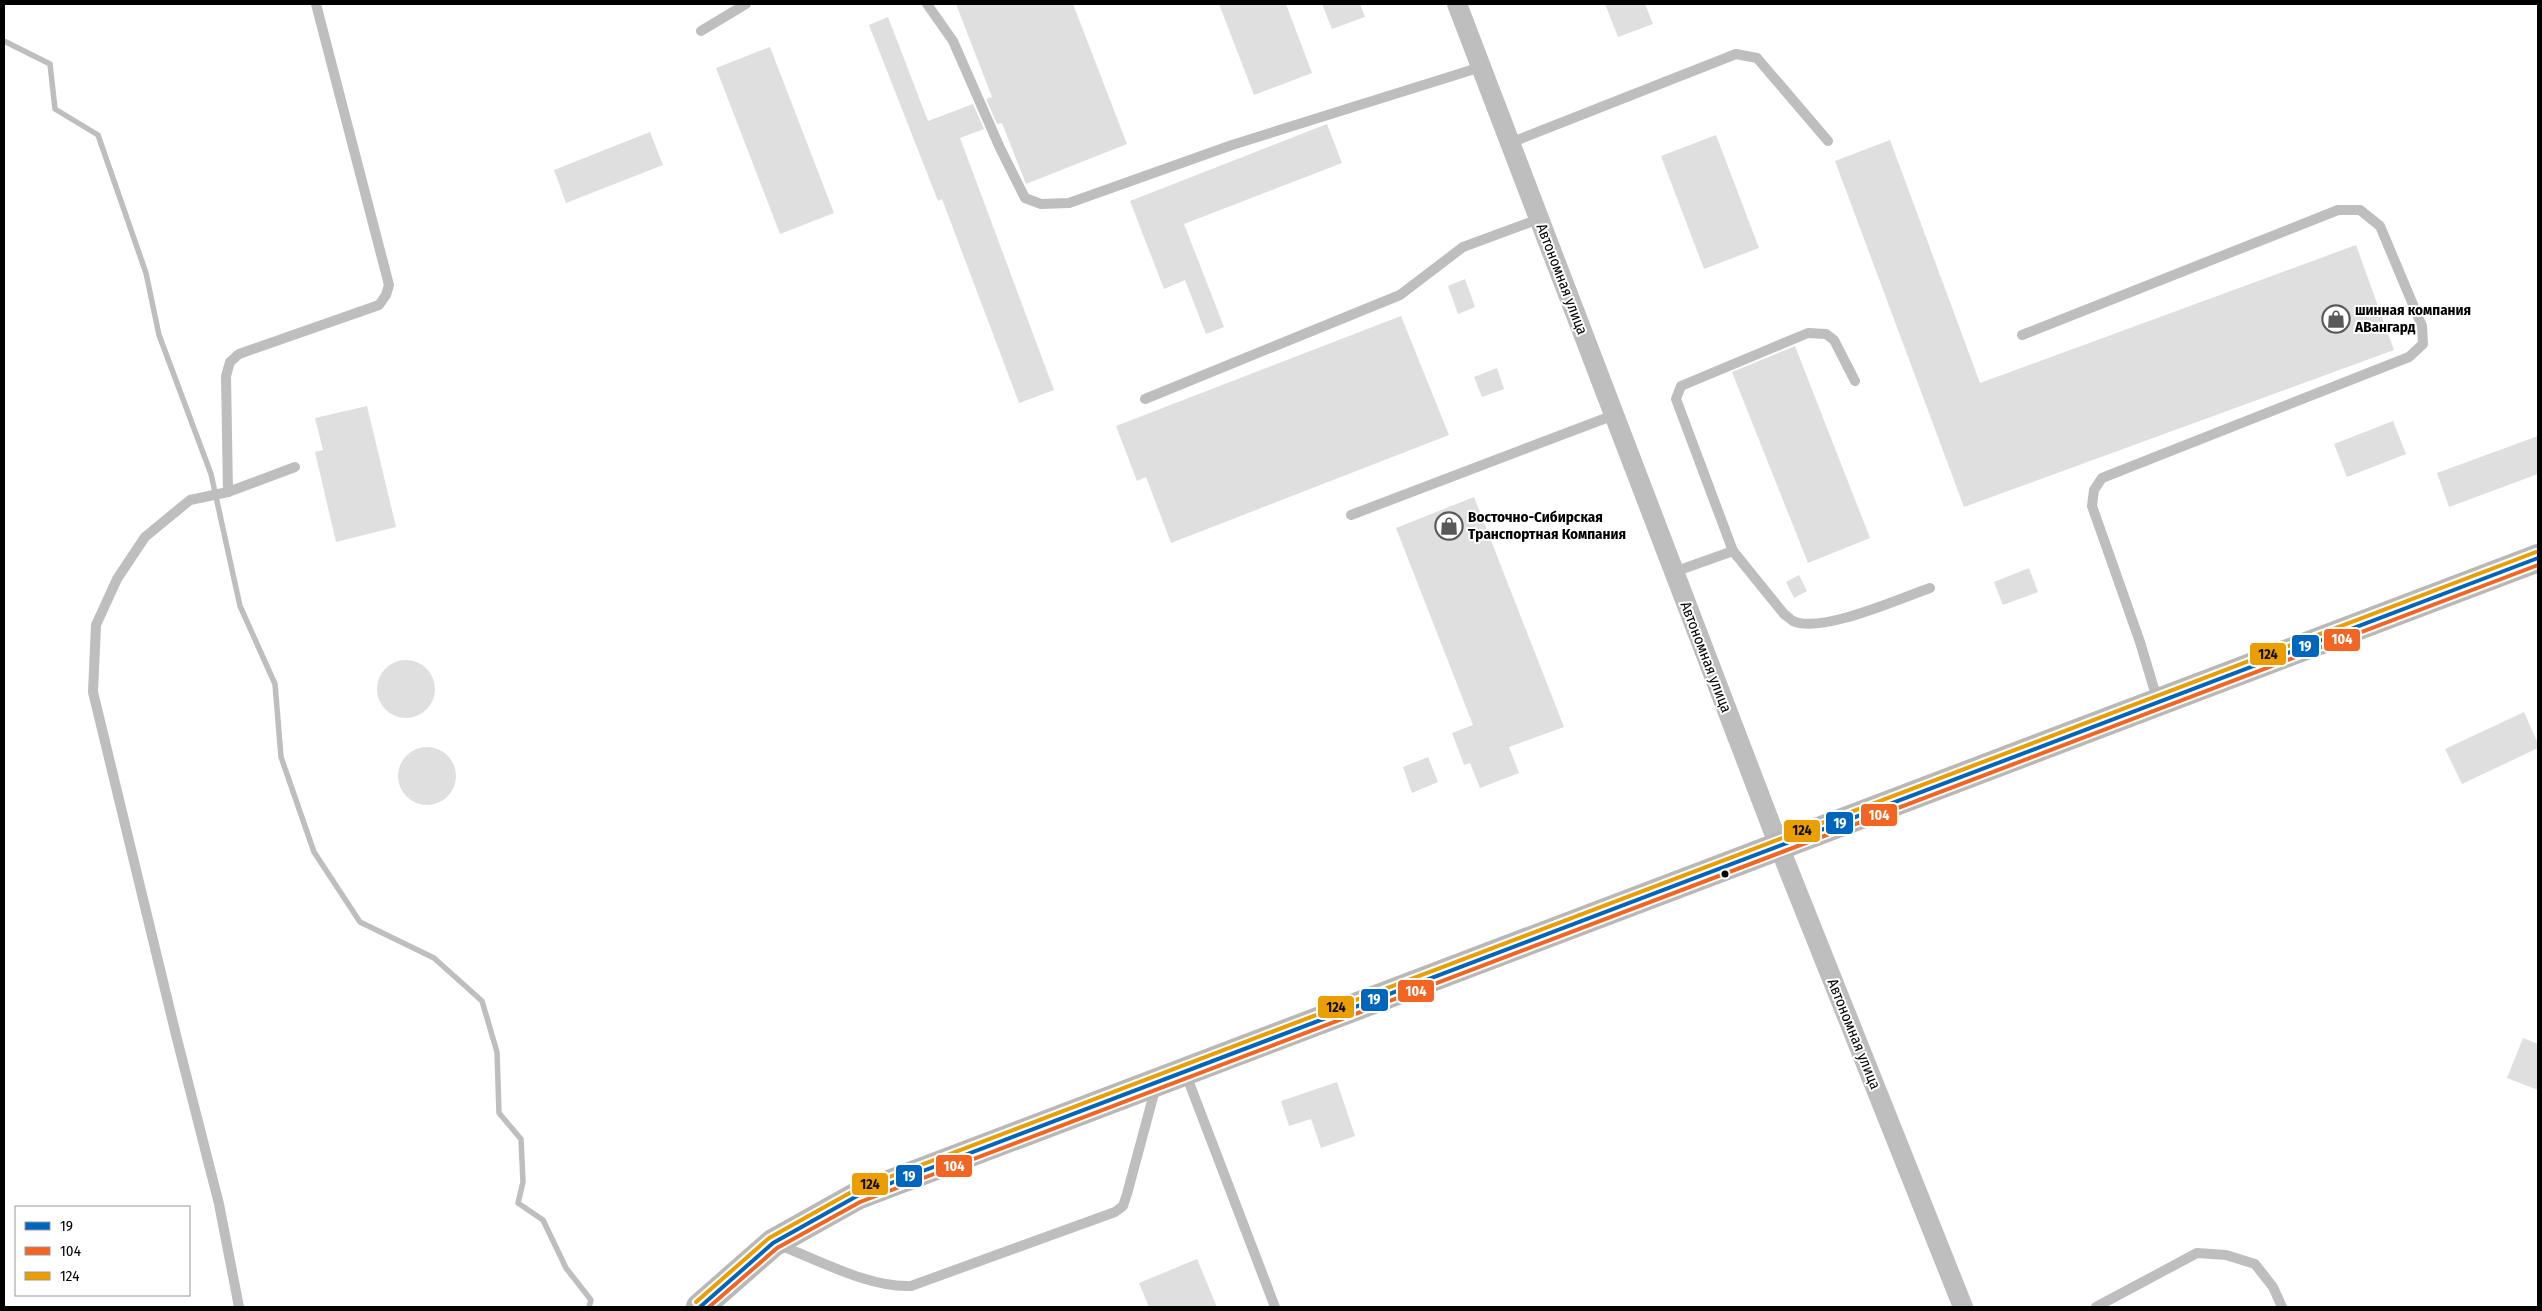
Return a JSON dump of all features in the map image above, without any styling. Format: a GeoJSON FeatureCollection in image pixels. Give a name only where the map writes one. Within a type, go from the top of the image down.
{"type":"FeatureCollection","features":[{"type":"Feature","properties":{"kind":"street","name":"Автономная улица"},"geometry":{"type":"LineString","coordinates":[[1457,4],[1779,846],[1963,1307]]}},
{"type":"Feature","properties":{"kind":"street"},"geometry":{"type":"LineString","coordinates":[[700,1307],[773,1243],[857,1196],[2538,558]]}},
{"type":"Feature","properties":{"kind":"lane"},"geometry":{"type":"LineString","coordinates":[[228,492],[226,376],[230,362],[239,354],[379,305],[386,295],[388,285],[316,4]]}},
{"type":"Feature","properties":{"kind":"lane"},"geometry":{"type":"LineString","coordinates":[[701,31],[746,4]]}},
{"type":"Feature","properties":{"kind":"lane"},"geometry":{"type":"LineString","coordinates":[[927,4],[952,42],[1025,198],[1041,204],[1069,203],[1232,145],[1481,67]]}},
{"type":"Feature","properties":{"kind":"lane"},"geometry":{"type":"LineString","coordinates":[[1510,143],[1736,54],[1757,58],[1828,141]]}},
{"type":"Feature","properties":{"kind":"lane"},"geometry":{"type":"LineString","coordinates":[[2022,335],[2338,210],[2360,210],[2380,226],[2422,326],[2423,344],[2409,357],[2102,478],[2094,490],[2092,506],[2140,642],[2158,703]]}},
{"type":"Feature","properties":{"kind":"lane"},"geometry":{"type":"LineString","coordinates":[[1145,399],[1400,295],[1464,247],[1539,219]]}},
{"type":"Feature","properties":{"kind":"lane"},"geometry":{"type":"LineString","coordinates":[[1855,381],[1834,340],[1826,334],[1808,333],[1681,386],[1676,398],[1733,551],[1784,614],[1794,622],[1807,624],[1844,619],[1930,588]]}},
{"type":"Feature","properties":{"kind":"lane"},"geometry":{"type":"LineString","coordinates":[[1351,515],[1614,415]]}},
{"type":"Feature","properties":{"kind":"lane"},"geometry":{"type":"LineString","coordinates":[[239,1307],[219,1204],[173,1026],[93,692],[96,625],[117,578],[145,537],[190,500],[228,492],[295,467]]}},
{"type":"Feature","properties":{"kind":"lane"},"geometry":{"type":"LineString","coordinates":[[1674,572],[1733,551]]}},
{"type":"Feature","properties":{"kind":"lane"},"geometry":{"type":"LineString","coordinates":[[1185,1071],[1275,1307]]}},
{"type":"Feature","properties":{"kind":"lane"},"geometry":{"type":"LineString","coordinates":[[773,1243],[879,1283],[911,1286],[1116,1212],[1123,1206],[1127,1194],[1158,1081]]}},
{"type":"Feature","properties":{"kind":"lane"},"geometry":{"type":"LineString","coordinates":[[2096,1307],[2197,1253],[2226,1255],[2255,1264],[2273,1287],[2282,1307]]}},
{"type":"Feature","properties":{"kind":"building"},"geometry":{"type":"Polygon","coordinates":[[[956,4],[1073,4],[1127,144],[1026,184],[1002,123],[997,124],[986,99],[992,97],[956,4]]]}},
{"type":"Feature","properties":{"kind":"building"},"geometry":{"type":"Polygon","coordinates":[[[1219,4],[1286,4],[1312,73],[1254,95],[1219,4]]]}},
{"type":"Feature","properties":{"kind":"building"},"geometry":{"type":"Polygon","coordinates":[[[1322,4],[1360,4],[1365,17],[1332,29],[1322,4]]]}},
{"type":"Feature","properties":{"kind":"building"},"geometry":{"type":"Polygon","coordinates":[[[1605,4],[1645,4],[1653,24],[1618,37],[1605,4]]]}},
{"type":"Feature","properties":{"kind":"building"},"geometry":{"type":"Polygon","coordinates":[[[888,17],[928,121],[973,104],[984,129],[960,138],[1054,390],[1019,403],[942,199],[938,201],[869,25],[888,17]]]}},
{"type":"Feature","properties":{"kind":"building"},"geometry":{"type":"Polygon","coordinates":[[[770,47],[834,213],[780,234],[716,68],[770,47]]]}},
{"type":"Feature","properties":{"kind":"building"},"geometry":{"type":"Polygon","coordinates":[[[1327,124],[1342,163],[1184,224],[1224,327],[1206,334],[1185,280],[1164,289],[1130,201],[1327,124]]]}},
{"type":"Feature","properties":{"kind":"building"},"geometry":{"type":"Polygon","coordinates":[[[650,132],[663,165],[566,203],[554,170],[650,132]]]}},
{"type":"Feature","properties":{"kind":"building"},"geometry":{"type":"Polygon","coordinates":[[[1716,135],[1759,248],[1704,269],[1661,156],[1716,135]]]}},
{"type":"Feature","properties":{"kind":"building"},"geometry":{"type":"Polygon","coordinates":[[[1890,140],[1980,383],[2356,245],[2394,350],[1964,507],[1835,161],[1890,140]]]}},
{"type":"Feature","properties":{"kind":"building"},"geometry":{"type":"Polygon","coordinates":[[[1465,279],[1475,307],[1458,314],[1448,286],[1465,279]]]}},
{"type":"Feature","properties":{"kind":"building"},"geometry":{"type":"Polygon","coordinates":[[[1401,316],[1449,435],[1171,543],[1146,477],[1137,481],[1116,426],[1401,316]]]}},
{"type":"Feature","properties":{"kind":"building"},"geometry":{"type":"Polygon","coordinates":[[[1795,346],[1870,538],[1808,563],[1732,372],[1795,346]]]}},
{"type":"Feature","properties":{"kind":"building"},"geometry":{"type":"Polygon","coordinates":[[[1497,368],[1504,389],[1482,397],[1474,377],[1497,368]]]}},
{"type":"Feature","properties":{"kind":"building"},"geometry":{"type":"Polygon","coordinates":[[[367,406],[396,527],[336,542],[315,452],[323,450],[315,418],[367,406]]]}},
{"type":"Feature","properties":{"kind":"building"},"geometry":{"type":"Polygon","coordinates":[[[2393,421],[2406,454],[2347,477],[2334,444],[2393,421]]]}},
{"type":"Feature","properties":{"kind":"building"},"geometry":{"type":"Polygon","coordinates":[[[2538,436],[2538,474],[2449,507],[2437,473],[2538,436]]]}},
{"type":"Feature","properties":{"kind":"building"},"geometry":{"type":"Polygon","coordinates":[[[1474,497],[1564,727],[1509,747],[1519,773],[1480,788],[1470,763],[1464,765],[1452,733],[1473,725],[1396,528],[1474,497]]]}},
{"type":"Feature","properties":{"kind":"building"},"geometry":{"type":"Polygon","coordinates":[[[2029,568],[2038,592],[2003,605],[1994,582],[2029,568]]]}},
{"type":"Feature","properties":{"kind":"building"},"geometry":{"type":"Polygon","coordinates":[[[1799,575],[1807,591],[1794,598],[1786,582],[1799,575]]]}},
{"type":"Feature","properties":{"kind":"building"},"geometry":{"type":"Polygon","coordinates":[[[406,660],[417,662],[430,673],[435,689],[433,700],[422,713],[406,718],[395,716],[382,705],[377,689],[379,678],[390,665],[406,660]]]}},
{"type":"Feature","properties":{"kind":"building"},"geometry":{"type":"Polygon","coordinates":[[[2524,712],[2538,748],[2462,784],[2445,749],[2524,712]]]}},
{"type":"Feature","properties":{"kind":"building"},"geometry":{"type":"Polygon","coordinates":[[[427,747],[438,749],[451,760],[456,776],[454,787],[443,800],[427,805],[416,803],[403,792],[398,776],[400,765],[411,752],[427,747]]]}},
{"type":"Feature","properties":{"kind":"building"},"geometry":{"type":"Polygon","coordinates":[[[1428,757],[1438,782],[1412,793],[1403,767],[1428,757]]]}},
{"type":"Feature","properties":{"kind":"building"},"geometry":{"type":"Polygon","coordinates":[[[2523,1038],[2538,1044],[2538,1090],[2507,1078],[2523,1038]]]}},
{"type":"Feature","properties":{"kind":"building"},"geometry":{"type":"Polygon","coordinates":[[[1337,1082],[1355,1136],[1321,1148],[1311,1119],[1289,1126],[1281,1101],[1337,1082]]]}},
{"type":"Feature","properties":{"kind":"building"},"geometry":{"type":"Polygon","coordinates":[[[1197,1259],[1217,1307],[1149,1307],[1139,1283],[1197,1259]]]}},
{"type":"Feature","properties":{"kind":"waterway"},"geometry":{"type":"LineString","coordinates":[[4,41],[50,64],[55,109],[98,135],[146,273],[159,335],[211,474],[240,606],[275,684],[281,757],[314,852],[360,922],[434,958],[482,1001],[497,1052],[499,1113],[521,1139],[523,1182],[518,1203],[543,1220],[566,1268],[591,1300],[589,1307]]}},
{"type":"Feature","properties":{"kind":"transit line","name":"124"},"geometry":{"type":"LineString","coordinates":[[696,1302],[769,1238],[855,1190],[2536,552]]}},
{"type":"Feature","properties":{"kind":"transit line","name":"19"},"geometry":{"type":"LineString","coordinates":[[700,1307],[773,1243],[857,1196],[2538,558]]}},
{"type":"Feature","properties":{"kind":"transit line","name":"104"},"geometry":{"type":"LineString","coordinates":[[709,1307],[777,1248],[860,1202],[2538,565]]}},
{"type":"Feature","properties":{"kind":"place","name":"шинная компания АВангард"},"geometry":{"type":"Point","coordinates":[2336,319]}},
{"type":"Feature","properties":{"kind":"place","name":"Восточно-Сибирская Транспортная Компания"},"geometry":{"type":"Point","coordinates":[1449,526]}}]}
